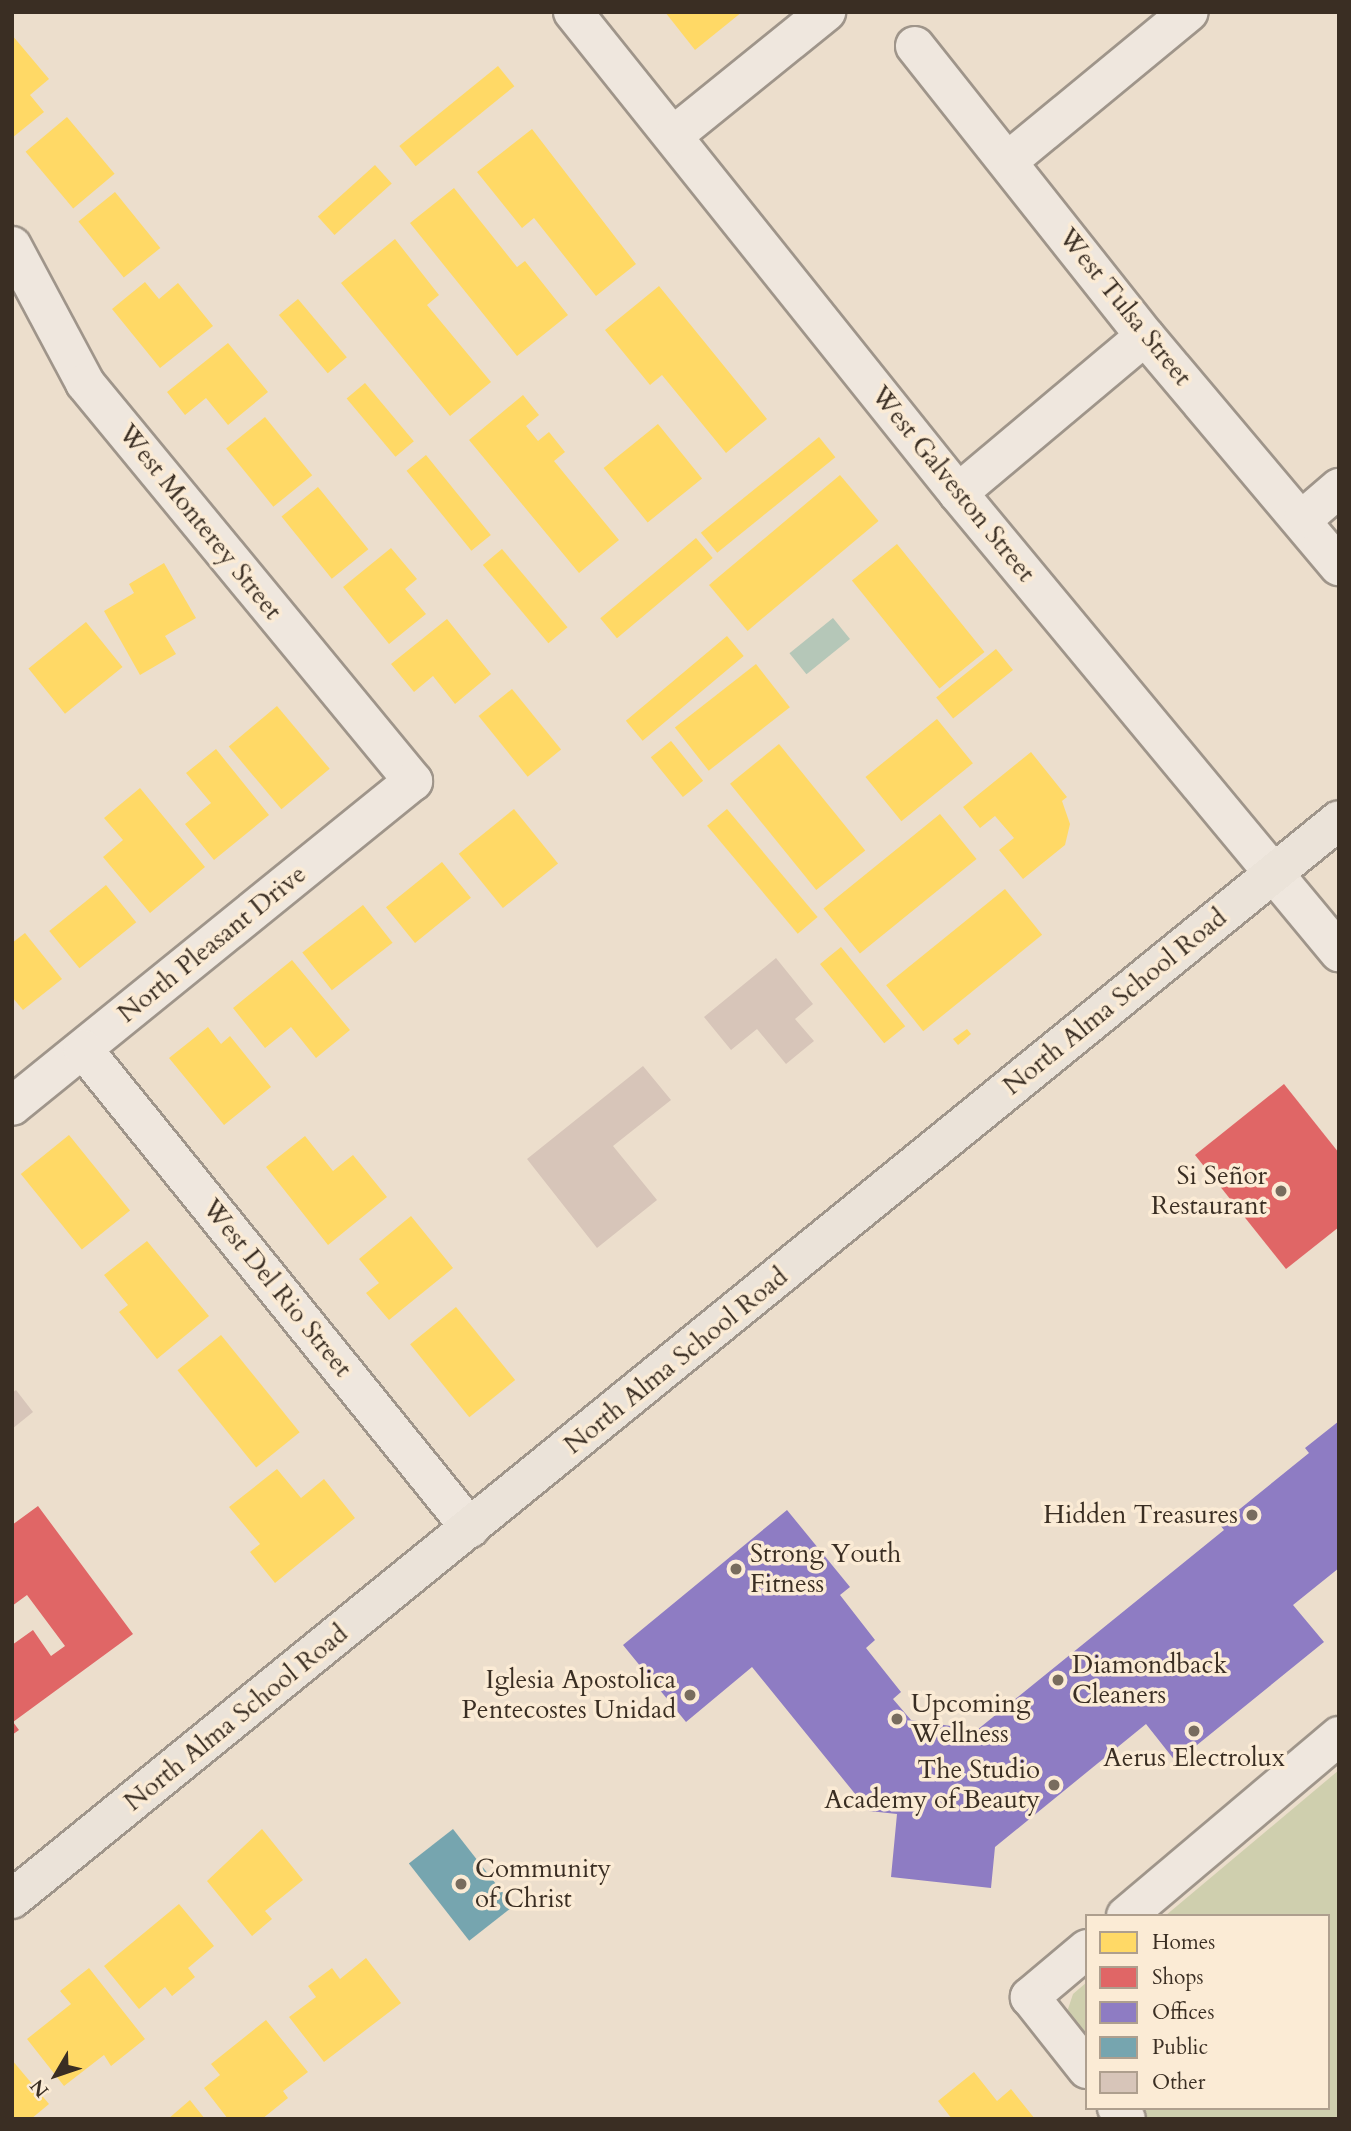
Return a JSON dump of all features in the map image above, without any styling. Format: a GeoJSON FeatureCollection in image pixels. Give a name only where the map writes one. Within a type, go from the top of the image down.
{"type":"FeatureCollection","features":[{"type":"Feature","properties":{"kind":"main road","name":"North Alma School Road"},"geometry":{"type":"LineString","coordinates":[[12,1899],[1339,820]]}},
{"type":"Feature","properties":{"kind":"street","name":"West Galveston Street"},"geometry":{"type":"LineString","coordinates":[[573,12],[958,493],[1339,952]]}},
{"type":"Feature","properties":{"kind":"street"},"geometry":{"type":"LineString","coordinates":[[674,135],[826,12]]}},
{"type":"Feature","properties":{"kind":"street"},"geometry":{"type":"LineString","coordinates":[[1008,161],[1189,12]]}},
{"type":"Feature","properties":{"kind":"street","name":"West Tulsa Street"},"geometry":{"type":"LineString","coordinates":[[915,46],[1145,336],[1303,519],[1339,566]]}},
{"type":"Feature","properties":{"kind":"street","name":"West Monterey Street"},"geometry":{"type":"LineString","coordinates":[[12,246],[85,383],[413,781]]}},
{"type":"Feature","properties":{"kind":"street"},"geometry":{"type":"LineString","coordinates":[[958,493],[1145,336]]}},
{"type":"Feature","properties":{"kind":"street"},"geometry":{"type":"LineString","coordinates":[[1303,519],[1339,488]]}},
{"type":"Feature","properties":{"kind":"street","name":"North Pleasant Drive"},"geometry":{"type":"LineString","coordinates":[[17,1093],[83,1049],[413,781]]}},
{"type":"Feature","properties":{"kind":"street","name":"West Del Rio Street"},"geometry":{"type":"LineString","coordinates":[[83,1049],[470,1528]]}},
{"type":"Feature","properties":{"kind":"street"},"geometry":{"type":"LineString","coordinates":[[1128,1914],[1339,1736]]}},
{"type":"Feature","properties":{"kind":"street"},"geometry":{"type":"LineString","coordinates":[[1085,1951],[1030,1997],[1085,2066]]}},
{"type":"Feature","properties":{"kind":"shaded area"},"geometry":{"type":"Polygon","coordinates":[[[833,618],[850,639],[806,674],[789,653],[833,618]]]}},
{"type":"Feature","properties":{"kind":"shaded area"},"geometry":{"type":"Polygon","coordinates":[[[1339,1770],[1339,2119],[1146,2119],[1139,2110],[1330,2110],[1330,1914],[1167,1914],[1339,1770]]]}},
{"type":"Feature","properties":{"kind":"shaded area"},"geometry":{"type":"Polygon","coordinates":[[[1085,1984],[1085,2043],[1071,2025],[1068,2009],[1073,1994],[1085,1984]]]}},
{"type":"Feature","properties":{"kind":"building: Homes"},"geometry":{"type":"Polygon","coordinates":[[[665,12],[742,12],[695,50],[665,12]]]}},
{"type":"Feature","properties":{"kind":"building: Homes"},"geometry":{"type":"Polygon","coordinates":[[[12,35],[49,79],[30,95],[44,112],[12,138],[12,35]]]}},
{"type":"Feature","properties":{"kind":"building: Homes"},"geometry":{"type":"Polygon","coordinates":[[[498,66],[514,86],[416,166],[399,146],[498,66]]]}},
{"type":"Feature","properties":{"kind":"building: Homes"},"geometry":{"type":"Polygon","coordinates":[[[67,117],[115,174],[73,208],[26,152],[67,117]]]}},
{"type":"Feature","properties":{"kind":"building: Homes"},"geometry":{"type":"Polygon","coordinates":[[[532,129],[636,264],[596,296],[534,218],[522,228],[477,172],[532,129]]]}},
{"type":"Feature","properties":{"kind":"building: Homes"},"geometry":{"type":"Polygon","coordinates":[[[375,165],[392,184],[335,235],[318,217],[375,165]]]}},
{"type":"Feature","properties":{"kind":"building: Homes"},"geometry":{"type":"Polygon","coordinates":[[[454,188],[517,267],[525,261],[568,315],[517,356],[410,223],[454,188]]]}},
{"type":"Feature","properties":{"kind":"building: Homes"},"geometry":{"type":"Polygon","coordinates":[[[115,192],[160,248],[124,278],[78,222],[115,192]]]}},
{"type":"Feature","properties":{"kind":"building: Homes"},"geometry":{"type":"Polygon","coordinates":[[[395,239],[439,295],[427,305],[491,382],[450,416],[341,283],[395,239]]]}},
{"type":"Feature","properties":{"kind":"building: Homes"},"geometry":{"type":"Polygon","coordinates":[[[145,282],[159,299],[178,283],[213,326],[160,368],[112,309],[145,282]]]}},
{"type":"Feature","properties":{"kind":"building: Homes"},"geometry":{"type":"Polygon","coordinates":[[[659,286],[767,419],[726,453],[662,375],[650,385],[605,330],[659,286]]]}},
{"type":"Feature","properties":{"kind":"building: Homes"},"geometry":{"type":"Polygon","coordinates":[[[298,299],[347,357],[328,373],[279,315],[298,299]]]}},
{"type":"Feature","properties":{"kind":"building: Homes"},"geometry":{"type":"Polygon","coordinates":[[[228,343],[268,392],[228,425],[206,398],[185,415],[167,392],[228,343]]]}},
{"type":"Feature","properties":{"kind":"building: Homes"},"geometry":{"type":"Polygon","coordinates":[[[365,383],[414,441],[395,457],[347,398],[365,383]]]}},
{"type":"Feature","properties":{"kind":"building: Homes"},"geometry":{"type":"Polygon","coordinates":[[[523,395],[539,415],[526,426],[538,441],[549,432],[565,452],[554,461],[619,540],[579,573],[469,440],[523,395]]]}},
{"type":"Feature","properties":{"kind":"building: Homes"},"geometry":{"type":"Polygon","coordinates":[[[265,417],[312,475],[273,507],[226,448],[265,417]]]}},
{"type":"Feature","properties":{"kind":"building: Homes"},"geometry":{"type":"Polygon","coordinates":[[[658,424],[702,478],[648,522],[604,468],[658,424]]]}},
{"type":"Feature","properties":{"kind":"building: Homes"},"geometry":{"type":"Polygon","coordinates":[[[819,437],[835,457],[717,553],[701,533],[819,437]]]}},
{"type":"Feature","properties":{"kind":"building: Homes"},"geometry":{"type":"Polygon","coordinates":[[[426,455],[491,535],[471,551],[407,471],[426,455]]]}},
{"type":"Feature","properties":{"kind":"building: Homes"},"geometry":{"type":"Polygon","coordinates":[[[840,475],[879,521],[748,631],[709,585],[840,475]]]}},
{"type":"Feature","properties":{"kind":"building: Homes"},"geometry":{"type":"Polygon","coordinates":[[[318,487],[368,549],[332,579],[281,517],[318,487]]]}},
{"type":"Feature","properties":{"kind":"building: Homes"},"geometry":{"type":"Polygon","coordinates":[[[696,538],[713,558],[617,638],[600,618],[696,538]]]}},
{"type":"Feature","properties":{"kind":"building: Homes"},"geometry":{"type":"Polygon","coordinates":[[[897,544],[984,652],[939,689],[852,581],[897,544]]]}},
{"type":"Feature","properties":{"kind":"building: Homes"},"geometry":{"type":"Polygon","coordinates":[[[391,548],[417,579],[405,589],[426,614],[389,644],[343,587],[391,548]]]}},
{"type":"Feature","properties":{"kind":"building: Homes"},"geometry":{"type":"Polygon","coordinates":[[[502,549],[568,627],[548,643],[483,565],[502,549]]]}},
{"type":"Feature","properties":{"kind":"building: Homes"},"geometry":{"type":"Polygon","coordinates":[[[164,563],[196,618],[165,636],[176,654],[140,675],[104,611],[134,593],[129,584],[164,563]]]}},
{"type":"Feature","properties":{"kind":"building: Homes"},"geometry":{"type":"Polygon","coordinates":[[[447,619],[491,674],[455,704],[433,676],[414,692],[391,664],[447,619]]]}},
{"type":"Feature","properties":{"kind":"building: Homes"},"geometry":{"type":"Polygon","coordinates":[[[86,622],[123,667],[65,714],[28,669],[86,622]]]}},
{"type":"Feature","properties":{"kind":"building: Homes"},"geometry":{"type":"Polygon","coordinates":[[[727,636],[744,656],[643,741],[626,721],[727,636]]]}},
{"type":"Feature","properties":{"kind":"building: Homes"},"geometry":{"type":"Polygon","coordinates":[[[996,649],[1013,670],[953,718],[936,697],[996,649]]]}},
{"type":"Feature","properties":{"kind":"building: Homes"},"geometry":{"type":"Polygon","coordinates":[[[756,664],[790,707],[709,771],[675,727],[756,664]]]}},
{"type":"Feature","properties":{"kind":"building: Homes"},"geometry":{"type":"Polygon","coordinates":[[[512,689],[561,750],[528,777],[479,716],[512,689]]]}},
{"type":"Feature","properties":{"kind":"building: Homes"},"geometry":{"type":"Polygon","coordinates":[[[277,706],[330,769],[281,809],[229,746],[277,706]]]}},
{"type":"Feature","properties":{"kind":"building: Homes"},"geometry":{"type":"Polygon","coordinates":[[[937,719],[973,763],[901,821],[866,777],[937,719]]]}},
{"type":"Feature","properties":{"kind":"building: Homes"},"geometry":{"type":"Polygon","coordinates":[[[671,741],[703,781],[683,797],[651,757],[671,741]]]}},
{"type":"Feature","properties":{"kind":"building: Homes"},"geometry":{"type":"Polygon","coordinates":[[[779,744],[865,850],[816,890],[730,784],[779,744]]]}},
{"type":"Feature","properties":{"kind":"building: Homes"},"geometry":{"type":"Polygon","coordinates":[[[216,749],[269,815],[214,860],[185,824],[211,803],[186,773],[216,749]]]}},
{"type":"Feature","properties":{"kind":"building: Homes"},"geometry":{"type":"Polygon","coordinates":[[[1031,752],[1067,797],[1062,801],[1070,824],[1065,845],[1023,879],[999,850],[1014,838],[995,816],[980,828],[963,807],[1031,752]]]}},
{"type":"Feature","properties":{"kind":"building: Homes"},"geometry":{"type":"Polygon","coordinates":[[[140,788],[205,867],[150,913],[103,857],[123,840],[104,818],[140,788]]]}},
{"type":"Feature","properties":{"kind":"building: Homes"},"geometry":{"type":"Polygon","coordinates":[[[514,809],[558,863],[503,908],[459,854],[514,809]]]}},
{"type":"Feature","properties":{"kind":"building: Homes"},"geometry":{"type":"Polygon","coordinates":[[[727,809],[818,917],[798,934],[707,826],[727,809]]]}},
{"type":"Feature","properties":{"kind":"building: Homes"},"geometry":{"type":"Polygon","coordinates":[[[940,814],[977,859],[860,953],[823,908],[940,814]]]}},
{"type":"Feature","properties":{"kind":"building: Homes"},"geometry":{"type":"Polygon","coordinates":[[[442,862],[471,898],[415,943],[386,907],[442,862]]]}},
{"type":"Feature","properties":{"kind":"building: Homes"},"geometry":{"type":"Polygon","coordinates":[[[106,885],[136,922],[79,968],[49,931],[106,885]]]}},
{"type":"Feature","properties":{"kind":"building: Homes"},"geometry":{"type":"Polygon","coordinates":[[[1005,889],[1042,935],[923,1031],[886,985],[1005,889]]]}},
{"type":"Feature","properties":{"kind":"building: Homes"},"geometry":{"type":"Polygon","coordinates":[[[363,905],[393,943],[332,990],[302,952],[363,905]]]}},
{"type":"Feature","properties":{"kind":"building: Homes"},"geometry":{"type":"Polygon","coordinates":[[[25,933],[62,979],[23,1010],[12,997],[12,943],[25,933]]]}},
{"type":"Feature","properties":{"kind":"building: Homes"},"geometry":{"type":"Polygon","coordinates":[[[841,947],[905,1026],[884,1043],[820,964],[841,947]]]}},
{"type":"Feature","properties":{"kind":"building: Homes"},"geometry":{"type":"Polygon","coordinates":[[[292,960],[350,1030],[316,1058],[291,1027],[265,1048],[233,1008],[292,960]]]}},
{"type":"Feature","properties":{"kind":"building: Homes"},"geometry":{"type":"Polygon","coordinates":[[[208,1027],[221,1044],[230,1036],[271,1087],[224,1125],[169,1058],[208,1027]]]}},
{"type":"Feature","properties":{"kind":"building: Homes"},"geometry":{"type":"Polygon","coordinates":[[[967,1029],[971,1034],[958,1045],[953,1039],[967,1029]]]}},
{"type":"Feature","properties":{"kind":"building: Homes"},"geometry":{"type":"Polygon","coordinates":[[[69,1135],[130,1210],[82,1249],[21,1174],[69,1135]]]}},
{"type":"Feature","properties":{"kind":"building: Homes"},"geometry":{"type":"Polygon","coordinates":[[[305,1136],[333,1171],[353,1155],[387,1197],[328,1245],[266,1167],[305,1136]]]}},
{"type":"Feature","properties":{"kind":"building: Homes"},"geometry":{"type":"Polygon","coordinates":[[[411,1216],[453,1268],[389,1320],[366,1293],[379,1283],[359,1259],[411,1216]]]}},
{"type":"Feature","properties":{"kind":"building: Homes"},"geometry":{"type":"Polygon","coordinates":[[[147,1241],[209,1316],[157,1359],[119,1312],[128,1305],[104,1275],[147,1241]]]}},
{"type":"Feature","properties":{"kind":"building: Homes"},"geometry":{"type":"Polygon","coordinates":[[[456,1307],[515,1380],[469,1417],[410,1344],[456,1307]]]}},
{"type":"Feature","properties":{"kind":"building: Homes"},"geometry":{"type":"Polygon","coordinates":[[[221,1335],[300,1432],[256,1467],[177,1370],[221,1335]]]}},
{"type":"Feature","properties":{"kind":"building: Homes"},"geometry":{"type":"Polygon","coordinates":[[[277,1469],[301,1498],[324,1479],[355,1518],[275,1583],[250,1552],[260,1544],[229,1507],[277,1469]]]}},
{"type":"Feature","properties":{"kind":"building: Homes"},"geometry":{"type":"Polygon","coordinates":[[[262,1829],[303,1880],[265,1911],[272,1919],[252,1936],[207,1881],[262,1829]]]}},
{"type":"Feature","properties":{"kind":"building: Homes"},"geometry":{"type":"Polygon","coordinates":[[[179,1904],[214,1946],[188,1968],[195,1977],[172,1996],[165,1987],[139,2009],[104,1966],[179,1904]]]}},
{"type":"Feature","properties":{"kind":"building: Homes"},"geometry":{"type":"Polygon","coordinates":[[[366,1958],[401,2003],[324,2062],[289,2017],[316,1997],[308,1986],[332,1968],[340,1979],[366,1958]]]}},
{"type":"Feature","properties":{"kind":"building: Homes"},"geometry":{"type":"Polygon","coordinates":[[[89,1968],[145,2039],[111,2066],[104,2055],[64,2086],[27,2039],[71,2004],[60,1991],[89,1968]]]}},
{"type":"Feature","properties":{"kind":"building: Homes"},"geometry":{"type":"Polygon","coordinates":[[[266,2020],[308,2072],[283,2091],[288,2098],[262,2119],[228,2119],[204,2088],[220,2075],[211,2064],[266,2020]]]}},
{"type":"Feature","properties":{"kind":"building: Homes"},"geometry":{"type":"Polygon","coordinates":[[[12,2060],[49,2104],[31,2119],[12,2119],[12,2060]]]}},
{"type":"Feature","properties":{"kind":"building: Homes"},"geometry":{"type":"Polygon","coordinates":[[[974,2072],[997,2101],[1011,2089],[1035,2119],[952,2119],[938,2101],[974,2072]]]}},
{"type":"Feature","properties":{"kind":"building: Homes"},"geometry":{"type":"Polygon","coordinates":[[[190,2100],[205,2119],[168,2119],[190,2100]]]}},
{"type":"Feature","properties":{"kind":"building: Shops","name":"Si Señor Restaurant"},"geometry":{"type":"Polygon","coordinates":[[[1284,1084],[1339,1153],[1339,1227],[1286,1269],[1195,1155],[1284,1084]]]}},
{"type":"Feature","properties":{"kind":"building: Shops"},"geometry":{"type":"Polygon","coordinates":[[[38,1506],[133,1634],[13,1722],[19,1730],[12,1735],[12,1645],[33,1630],[51,1656],[65,1646],[27,1595],[12,1606],[12,1525],[38,1506]]]}},
{"type":"Feature","properties":{"kind":"building: Offices"},"geometry":{"type":"Polygon","coordinates":[[[1339,1421],[1339,1568],[1293,1605],[1324,1642],[1176,1762],[1146,1724],[995,1847],[991,1888],[891,1877],[897,1814],[869,1811],[752,1667],[686,1722],[623,1645],[787,1510],[850,1587],[840,1595],[875,1640],[866,1648],[901,1692],[893,1699],[911,1720],[977,1730],[1224,1530],[1220,1525],[1309,1453],[1305,1448],[1339,1421]]]}},
{"type":"Feature","properties":{"kind":"building: Public","name":"Community of Christ"},"geometry":{"type":"Polygon","coordinates":[[[453,1829],[513,1906],[469,1941],[409,1863],[453,1829]]]}},
{"type":"Feature","properties":{"kind":"building: Other"},"geometry":{"type":"Polygon","coordinates":[[[776,958],[813,1004],[795,1019],[814,1041],[786,1064],[757,1029],[731,1050],[704,1017],[776,958]]]}},
{"type":"Feature","properties":{"kind":"building: Other"},"geometry":{"type":"Polygon","coordinates":[[[643,1066],[671,1100],[613,1146],[657,1200],[597,1248],[527,1159],[643,1066]]]}},
{"type":"Feature","properties":{"kind":"building: Other"},"geometry":{"type":"Polygon","coordinates":[[[16,1390],[33,1412],[12,1429],[12,1393],[16,1390]]]}},
{"type":"Feature","properties":{"kind":"place","name":"Si Señor Restaurant"},"geometry":{"type":"Point","coordinates":[1281,1191]}},
{"type":"Feature","properties":{"kind":"place","name":"Hidden Treasures"},"geometry":{"type":"Point","coordinates":[1252,1515]}},
{"type":"Feature","properties":{"kind":"place","name":"Strong Youth Fitness"},"geometry":{"type":"Point","coordinates":[736,1569]}},
{"type":"Feature","properties":{"kind":"place","name":"Diamondback Cleaners"},"geometry":{"type":"Point","coordinates":[1058,1680]}},
{"type":"Feature","properties":{"kind":"place","name":"Iglesia Apostolica Pentecostes Unidad"},"geometry":{"type":"Point","coordinates":[690,1695]}},
{"type":"Feature","properties":{"kind":"place","name":"Upcoming Wellness"},"geometry":{"type":"Point","coordinates":[897,1719]}},
{"type":"Feature","properties":{"kind":"place","name":"Aerus Electrolux"},"geometry":{"type":"Point","coordinates":[1194,1731]}},
{"type":"Feature","properties":{"kind":"place","name":"The Studio Academy of Beauty"},"geometry":{"type":"Point","coordinates":[1054,1785]}},
{"type":"Feature","properties":{"kind":"place","name":"Community of Christ"},"geometry":{"type":"Point","coordinates":[461,1884]}}]}
